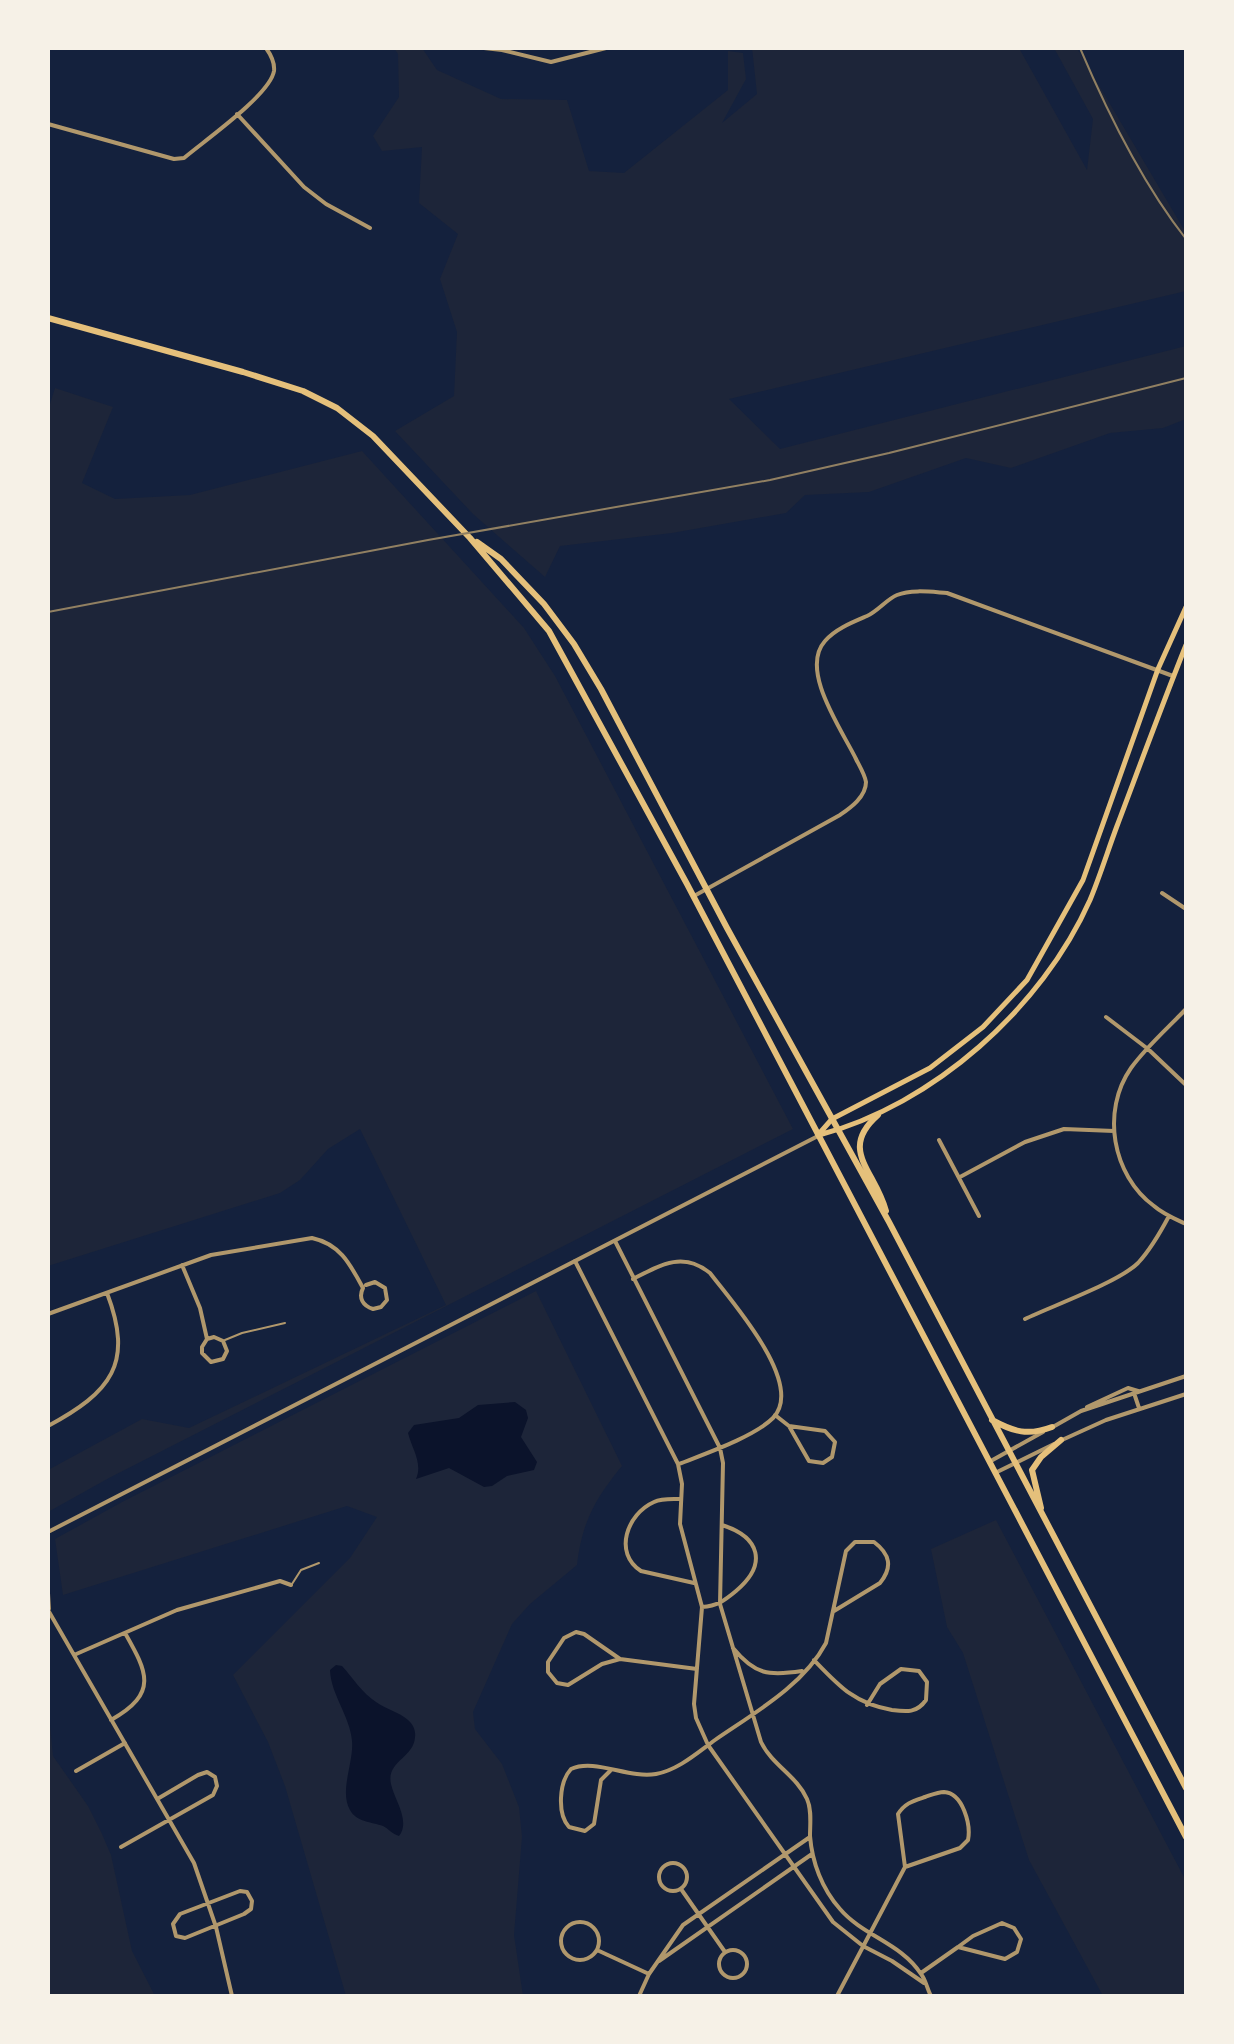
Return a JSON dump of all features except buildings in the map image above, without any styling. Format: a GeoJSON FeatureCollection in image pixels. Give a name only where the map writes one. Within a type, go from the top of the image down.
{"type":"FeatureCollection","features":[{"type":"Feature","properties":{"kind":"main road"},"geometry":{"type":"LineString","coordinates":[[48,318],[243,372],[303,391],[337,408],[373,436],[470,538],[549,631],[694,896],[1186,1837]]}},
{"type":"Feature","properties":{"kind":"main road"},"geometry":{"type":"LineString","coordinates":[[470,538],[518,575],[574,644],[601,689],[889,1222],[1186,1788]]}},
{"type":"Feature","properties":{"kind":"main road"},"geometry":{"type":"LineString","coordinates":[[818,1135],[832,1119],[930,1068],[983,1027],[1027,980],[1083,880],[1158,669],[1186,607]]}},
{"type":"Feature","properties":{"kind":"main road"},"geometry":{"type":"LineString","coordinates":[[818,1135],[878,1115],[954,1068],[1019,1007],[1060,951],[1089,901],[1186,645]]}},
{"type":"Feature","properties":{"kind":"main road"},"geometry":{"type":"LineString","coordinates":[[878,1115],[862,1131],[859,1146],[879,1189],[889,1222]]}},
{"type":"Feature","properties":{"kind":"main road"},"geometry":{"type":"LineString","coordinates":[[992,1420],[1017,1433],[1035,1433],[1052,1427]]}},
{"type":"Feature","properties":{"kind":"main road"},"geometry":{"type":"LineString","coordinates":[[1045,1523],[1032,1470],[1041,1457],[1061,1440]]}},
{"type":"Feature","properties":{"kind":"street"},"geometry":{"type":"LineString","coordinates":[[48,124],[174,159],[184,158],[264,90],[275,68],[273,56],[266,48]]}},
{"type":"Feature","properties":{"kind":"street"},"geometry":{"type":"LineString","coordinates":[[484,48],[551,62],[606,48]]}},
{"type":"Feature","properties":{"kind":"street"},"geometry":{"type":"LineString","coordinates":[[237,114],[304,187],[326,204],[370,228]]}},
{"type":"Feature","properties":{"kind":"street"},"geometry":{"type":"LineString","coordinates":[[694,896],[840,815],[853,806],[863,793],[866,782],[818,683],[815,666],[819,649],[826,639],[875,612],[897,595],[928,591],[947,593],[1173,676]]}},
{"type":"Feature","properties":{"kind":"street"},"geometry":{"type":"LineString","coordinates":[[1162,893],[1186,909]]}},
{"type":"Feature","properties":{"kind":"street"},"geometry":{"type":"LineString","coordinates":[[1186,1009],[1130,1070],[1114,1114],[1116,1150],[1130,1181],[1153,1206],[1186,1224]]}},
{"type":"Feature","properties":{"kind":"street"},"geometry":{"type":"LineString","coordinates":[[1106,1017],[1148,1049],[1186,1085]]}},
{"type":"Feature","properties":{"kind":"street"},"geometry":{"type":"LineString","coordinates":[[960,1177],[1025,1142],[1064,1129],[1114,1131]]}},
{"type":"Feature","properties":{"kind":"street"},"geometry":{"type":"LineString","coordinates":[[48,1532],[818,1135]]}},
{"type":"Feature","properties":{"kind":"street"},"geometry":{"type":"LineString","coordinates":[[939,1140],[979,1216]]}},
{"type":"Feature","properties":{"kind":"street"},"geometry":{"type":"LineString","coordinates":[[1025,1319],[1135,1266],[1155,1243],[1169,1216]]}},
{"type":"Feature","properties":{"kind":"street"},"geometry":{"type":"LineString","coordinates":[[48,1314],[211,1255],[312,1238],[326,1241],[348,1260],[363,1288],[361,1296],[364,1304],[373,1309],[381,1307],[387,1300],[385,1288],[375,1282],[366,1285]]}},
{"type":"Feature","properties":{"kind":"street"},"geometry":{"type":"LineString","coordinates":[[615,1241],[720,1448],[723,1463],[720,1604],[753,1714],[770,1758],[797,1784],[808,1800],[812,1854],[838,1908],[870,1933],[896,1948],[918,1974],[931,1996]]}},
{"type":"Feature","properties":{"kind":"street"},"geometry":{"type":"LineString","coordinates":[[633,1279],[674,1260],[693,1263],[710,1273],[776,1369],[780,1405],[775,1415],[761,1427],[720,1448],[678,1464]]}},
{"type":"Feature","properties":{"kind":"street"},"geometry":{"type":"LineString","coordinates":[[575,1261],[678,1464],[682,1484],[680,1524],[702,1607],[694,1704],[696,1718],[708,1745],[833,1922],[863,1946],[918,1974]]}},
{"type":"Feature","properties":{"kind":"street"},"geometry":{"type":"LineString","coordinates":[[182,1265],[200,1308],[207,1339]]}},
{"type":"Feature","properties":{"kind":"street"},"geometry":{"type":"LineString","coordinates":[[48,1426],[79,1409],[107,1382],[117,1358],[119,1335],[107,1293]]}},
{"type":"Feature","properties":{"kind":"street"},"geometry":{"type":"LineString","coordinates":[[214,1337],[223,1341],[226,1356],[215,1363],[207,1360],[202,1347],[207,1339],[214,1337]]}},
{"type":"Feature","properties":{"kind":"street"},"geometry":{"type":"LineString","coordinates":[[1081,1411],[1186,1376]]}},
{"type":"Feature","properties":{"kind":"street"},"geometry":{"type":"LineString","coordinates":[[989,1462],[1094,1401],[1128,1388],[1140,1391]]}},
{"type":"Feature","properties":{"kind":"street"},"geometry":{"type":"LineString","coordinates":[[1134,1393],[1139,1408]]}},
{"type":"Feature","properties":{"kind":"street"},"geometry":{"type":"LineString","coordinates":[[995,1473],[1061,1440],[1139,1408],[1186,1394]]}},
{"type":"Feature","properties":{"kind":"street"},"geometry":{"type":"LineString","coordinates":[[775,1415],[789,1426],[807,1460],[823,1463],[832,1457],[836,1447],[829,1434],[820,1429],[789,1426]]}},
{"type":"Feature","properties":{"kind":"street"},"geometry":{"type":"LineString","coordinates":[[681,1499],[660,1500],[644,1509],[626,1534],[626,1552],[634,1567],[641,1571],[694,1583]]}},
{"type":"Feature","properties":{"kind":"street"},"geometry":{"type":"LineString","coordinates":[[702,1607],[720,1604],[746,1582],[756,1559],[747,1537],[722,1525]]}},
{"type":"Feature","properties":{"kind":"street"},"geometry":{"type":"LineString","coordinates":[[610,1771],[601,1780],[594,1824],[585,1831],[569,1827],[562,1818],[563,1784],[571,1769],[585,1765],[610,1771],[655,1774],[673,1769],[776,1698],[805,1671],[826,1643],[846,1551],[855,1542],[874,1542],[888,1557],[886,1576],[880,1583],[834,1611]]}},
{"type":"Feature","properties":{"kind":"street"},"geometry":{"type":"LineString","coordinates":[[74,1655],[177,1610],[280,1581],[291,1585]]}},
{"type":"Feature","properties":{"kind":"street"},"geometry":{"type":"LineString","coordinates":[[48,1593],[49,1610],[194,1863],[216,1927],[232,1996]]}},
{"type":"Feature","properties":{"kind":"street"},"geometry":{"type":"LineString","coordinates":[[111,1720],[134,1703],[146,1677],[125,1632]]}},
{"type":"Feature","properties":{"kind":"street"},"geometry":{"type":"LineString","coordinates":[[620,1659],[584,1634],[576,1632],[564,1638],[548,1662],[548,1672],[557,1683],[568,1685],[602,1664],[620,1659],[697,1669]]}},
{"type":"Feature","properties":{"kind":"street"},"geometry":{"type":"LineString","coordinates":[[731,1646],[745,1663],[759,1670],[779,1674],[805,1671]]}},
{"type":"Feature","properties":{"kind":"street"},"geometry":{"type":"LineString","coordinates":[[814,1660],[838,1685],[867,1705],[915,1711],[926,1700],[927,1682],[919,1671],[901,1669],[880,1684],[867,1705]]}},
{"type":"Feature","properties":{"kind":"street"},"geometry":{"type":"LineString","coordinates":[[76,1771],[125,1743]]}},
{"type":"Feature","properties":{"kind":"street"},"geometry":{"type":"LineString","coordinates":[[121,1847],[213,1795],[217,1786],[215,1777],[207,1772],[198,1775],[159,1798]]}},
{"type":"Feature","properties":{"kind":"street"},"geometry":{"type":"LineString","coordinates":[[837,1996],[905,1867],[898,1821],[901,1809],[910,1802],[941,1792],[953,1795],[961,1803],[969,1827],[968,1840],[960,1848],[905,1867]]}},
{"type":"Feature","properties":{"kind":"street"},"geometry":{"type":"LineString","coordinates":[[639,1996],[673,1936],[699,1913],[810,1837]]}},
{"type":"Feature","properties":{"kind":"street"},"geometry":{"type":"LineString","coordinates":[[658,1962],[812,1854]]}},
{"type":"Feature","properties":{"kind":"street"},"geometry":{"type":"LineString","coordinates":[[674,1863],[684,1868],[687,1878],[681,1889],[672,1891],[662,1886],[659,1875],[664,1866],[674,1863]]}},
{"type":"Feature","properties":{"kind":"street"},"geometry":{"type":"LineString","coordinates":[[681,1889],[725,1953]]}},
{"type":"Feature","properties":{"kind":"street"},"geometry":{"type":"LineString","coordinates":[[240,1891],[247,1892],[252,1901],[251,1909],[216,1927],[185,1938],[176,1936],[173,1924],[180,1914],[240,1891]]}},
{"type":"Feature","properties":{"kind":"street"},"geometry":{"type":"LineString","coordinates":[[573,1923],[588,1923],[598,1934],[597,1950],[586,1959],[572,1958],[562,1948],[562,1933],[573,1923]]}},
{"type":"Feature","properties":{"kind":"street"},"geometry":{"type":"LineString","coordinates":[[918,1974],[958,1947],[995,1924],[1008,1924],[1021,1939],[1017,1952],[1005,1959],[958,1947]]}},
{"type":"Feature","properties":{"kind":"street"},"geometry":{"type":"LineString","coordinates":[[597,1950],[649,1974]]}},
{"type":"Feature","properties":{"kind":"street"},"geometry":{"type":"LineString","coordinates":[[736,1951],[744,1956],[746,1967],[740,1975],[730,1977],[721,1971],[719,1961],[725,1953],[736,1951]]}},
{"type":"Feature","properties":{"kind":"lane"},"geometry":{"type":"LineString","coordinates":[[223,1341],[285,1323]]}},
{"type":"Feature","properties":{"kind":"lane"},"geometry":{"type":"LineString","coordinates":[[291,1585],[301,1570],[319,1563]]}},
{"type":"Feature","properties":{"kind":"shaded area"},"geometry":{"type":"Polygon","coordinates":[[[394,48],[422,48],[437,70],[501,99],[567,100],[589,171],[624,173],[728,90],[728,51],[743,53],[746,79],[722,123],[757,94],[752,48],[1019,48],[1087,170],[1093,119],[1054,48],[1077,48],[1186,233],[1186,291],[729,399],[780,449],[1186,346],[1186,419],[1163,428],[1110,433],[1011,468],[966,458],[869,492],[805,495],[786,513],[672,533],[560,546],[545,577],[473,514],[395,431],[454,396],[457,332],[440,279],[458,234],[419,203],[422,147],[382,151],[373,136],[399,97],[398,54],[394,48]]]}},
{"type":"Feature","properties":{"kind":"shaded area"},"geometry":{"type":"Polygon","coordinates":[[[55,388],[113,407],[82,483],[115,499],[190,495],[362,451],[524,628],[555,676],[793,1129],[48,1512],[48,1470],[142,1419],[189,1428],[446,1305],[360,1129],[328,1149],[300,1180],[280,1193],[48,1266],[48,410],[55,388]]]}},
{"type":"Feature","properties":{"kind":"shaded area"},"geometry":{"type":"Polygon","coordinates":[[[536,1291],[622,1466],[591,1512],[582,1536],[577,1565],[530,1604],[512,1624],[473,1712],[475,1729],[502,1764],[519,1807],[522,1837],[514,1935],[523,1996],[346,1996],[285,1786],[268,1742],[233,1675],[350,1558],[377,1517],[347,1506],[63,1595],[55,1539],[536,1291]]]}},
{"type":"Feature","properties":{"kind":"shaded area"},"geometry":{"type":"Polygon","coordinates":[[[515,1402],[526,1410],[528,1418],[521,1437],[537,1462],[534,1470],[507,1476],[492,1486],[484,1487],[449,1468],[416,1479],[418,1462],[408,1433],[414,1425],[459,1418],[478,1405],[515,1402]]]}},
{"type":"Feature","properties":{"kind":"shaded area"},"geometry":{"type":"Polygon","coordinates":[[[996,1520],[1186,1881],[1186,1996],[1103,1996],[1029,1860],[963,1653],[947,1627],[931,1549],[996,1520]]]}},
{"type":"Feature","properties":{"kind":"shaded area"},"geometry":{"type":"Polygon","coordinates":[[[336,1665],[342,1666],[371,1698],[404,1717],[414,1728],[413,1744],[392,1770],[391,1776],[403,1817],[399,1836],[383,1826],[356,1817],[347,1802],[352,1741],[331,1679],[330,1670],[336,1665]]]}},
{"type":"Feature","properties":{"kind":"shaded area"},"geometry":{"type":"Polygon","coordinates":[[[48,1705],[53,1756],[88,1806],[111,1855],[132,1951],[155,1996],[48,1996],[48,1705]]]}},
{"type":"Feature","properties":{"kind":"railway"},"geometry":{"type":"LineString","coordinates":[[1080,48],[1127,147],[1186,239]]}},
{"type":"Feature","properties":{"kind":"railway"},"geometry":{"type":"LineString","coordinates":[[48,612],[428,540],[770,480],[1186,378]]}}]}
